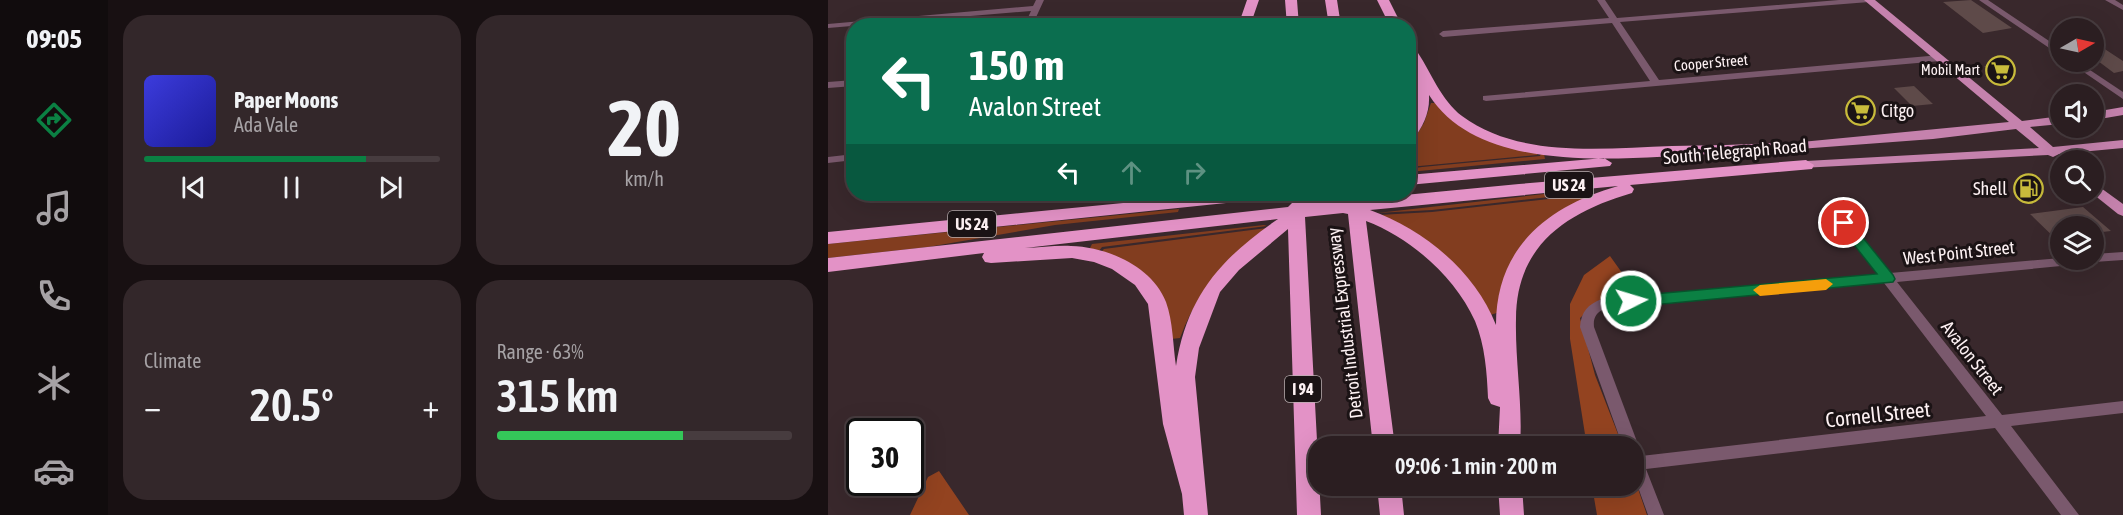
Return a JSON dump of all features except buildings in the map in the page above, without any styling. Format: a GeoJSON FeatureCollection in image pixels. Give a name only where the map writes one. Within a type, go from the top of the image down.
{"type":"FeatureCollection","features":[{"type":"Feature","properties":{"kind":"highway"},"geometry":{"type":"LineString","coordinates":[[1247,18],[1253,0]]}},
{"type":"Feature","properties":{"kind":"highway"},"geometry":{"type":"LineString","coordinates":[[1291,0],[1292,18]]}},
{"type":"Feature","properties":{"kind":"highway"},"geometry":{"type":"LineString","coordinates":[[1331,0],[1334,18]]}},
{"type":"Feature","properties":{"kind":"highway"},"geometry":{"type":"LineString","coordinates":[[1383,0],[1392,18]]}},
{"type":"Feature","properties":{"kind":"highway"},"geometry":{"type":"LineString","coordinates":[[1416,59],[1443,105],[1457,119],[1495,138],[1521,146],[1541,150],[1591,153],[1783,147]]}},
{"type":"Feature","properties":{"kind":"highway"},"geometry":{"type":"LineString","coordinates":[[1416,76],[1423,98],[1422,113],[1416,123]]}},
{"type":"Feature","properties":{"kind":"highway","name":"South Telegraph Road"},"geometry":{"type":"LineString","coordinates":[[1416,179],[1783,147]]}},
{"type":"Feature","properties":{"kind":"highway"},"geometry":{"type":"LineString","coordinates":[[1509,436],[1512,417],[1506,316],[1509,295],[1527,247],[1541,231],[1570,209],[1606,194],[1632,188],[1797,166]]}},
{"type":"Feature","properties":{"kind":"highway","name":"South Telegraph Road"},"geometry":{"type":"LineString","coordinates":[[1416,201],[1519,189],[1797,166]]}},
{"type":"Feature","properties":{"kind":"highway"},"geometry":{"type":"LineString","coordinates":[[1116,207],[1134,201]]}},
{"type":"Feature","properties":{"kind":"highway","name":"US 24"},"geometry":{"type":"LineString","coordinates":[[828,238],[1182,201]]}},
{"type":"Feature","properties":{"kind":"highway","name":"US 24"},"geometry":{"type":"LineString","coordinates":[[828,267],[1055,237],[1254,216],[1316,201]]}},
{"type":"Feature","properties":{"kind":"highway"},"geometry":{"type":"LineString","coordinates":[[1196,515],[1192,489],[1185,377],[1189,348],[1198,322],[1212,290],[1233,265],[1262,239],[1323,201]]}},
{"type":"Feature","properties":{"kind":"highway","name":"Detroit Industrial Expressway"},"geometry":{"type":"LineString","coordinates":[[1309,515],[1298,262],[1327,201]]}},
{"type":"Feature","properties":{"kind":"highway","name":"Detroit Industrial Expressway"},"geometry":{"type":"LineString","coordinates":[[1330,201],[1361,256],[1383,436]]}},
{"type":"Feature","properties":{"kind":"highway"},"geometry":{"type":"LineString","coordinates":[[1335,201],[1392,226],[1418,242],[1445,262],[1465,288],[1484,319],[1491,341],[1496,361],[1500,418],[1505,436]]}},
{"type":"Feature","properties":{"kind":"highway","name":"South Telegraph Road"},"geometry":{"type":"LineString","coordinates":[[1368,201],[1394,203],[1412,201]]}},
{"type":"Feature","properties":{"kind":"highway"},"geometry":{"type":"LineString","coordinates":[[828,267],[1072,252],[1096,256],[1118,264],[1142,280],[1157,303],[1174,424],[1192,489]]}},
{"type":"Feature","properties":{"kind":"highway"},"geometry":{"type":"LineString","coordinates":[[1390,496],[1392,515]]}},
{"type":"Feature","properties":{"kind":"highway"},"geometry":{"type":"LineString","coordinates":[[1511,496],[1512,515]]}},
{"type":"Feature","properties":{"kind":"main road"},"geometry":{"type":"LineString","coordinates":[[1869,0],[2050,150]]}},
{"type":"Feature","properties":{"kind":"main road"},"geometry":{"type":"LineString","coordinates":[[2104,114],[2123,111]]}},
{"type":"Feature","properties":{"kind":"main road","name":"South Telegraph Road"},"geometry":{"type":"LineString","coordinates":[[1783,147],[2050,122]]}},
{"type":"Feature","properties":{"kind":"main road","name":"South Telegraph Road"},"geometry":{"type":"LineString","coordinates":[[2061,150],[2123,144]]}},
{"type":"Feature","properties":{"kind":"main road","name":"South Telegraph Road"},"geometry":{"type":"LineString","coordinates":[[1797,166],[2050,151]]}},
{"type":"Feature","properties":{"kind":"main road"},"geometry":{"type":"LineString","coordinates":[[2104,195],[2123,211]]}},
{"type":"Feature","properties":{"kind":"street"},"geometry":{"type":"LineString","coordinates":[[1601,0],[1656,83]]}},
{"type":"Feature","properties":{"kind":"street"},"geometry":{"type":"LineString","coordinates":[[1443,34],[1869,0]]}},
{"type":"Feature","properties":{"kind":"street"},"geometry":{"type":"LineString","coordinates":[[1983,0],[2050,46]]}},
{"type":"Feature","properties":{"kind":"street"},"geometry":{"type":"LineString","coordinates":[[2109,0],[2123,8]]}},
{"type":"Feature","properties":{"kind":"street"},"geometry":{"type":"LineString","coordinates":[[1032,18],[1038,4]]}},
{"type":"Feature","properties":{"kind":"street"},"geometry":{"type":"LineString","coordinates":[[904,18],[1038,4]]}},
{"type":"Feature","properties":{"kind":"street"},"geometry":{"type":"LineString","coordinates":[[828,26],[846,24]]}},
{"type":"Feature","properties":{"kind":"street","name":"Cooper Street"},"geometry":{"type":"LineString","coordinates":[[1486,98],[1940,58]]}},
{"type":"Feature","properties":{"kind":"street"},"geometry":{"type":"LineString","coordinates":[[2088,72],[2123,96]]}},
{"type":"Feature","properties":{"kind":"street"},"geometry":{"type":"LineString","coordinates":[[828,85],[846,84]]}},
{"type":"Feature","properties":{"kind":"street"},"geometry":{"type":"LineString","coordinates":[[828,160],[846,158]]}},
{"type":"Feature","properties":{"kind":"street","name":"Avalon Street"},"geometry":{"type":"LineString","coordinates":[[1844,223],[2071,515]]}},
{"type":"Feature","properties":{"kind":"street"},"geometry":{"type":"LineString","coordinates":[[2104,257],[2123,256]]}},
{"type":"Feature","properties":{"kind":"street","name":"West Point Street"},"geometry":{"type":"LineString","coordinates":[[1627,436],[1587,327],[1587,316],[1591,311],[1608,303],[2050,263]]}},
{"type":"Feature","properties":{"kind":"street","name":"Cornell Street"},"geometry":{"type":"LineString","coordinates":[[1644,458],[2123,407]]}},
{"type":"Feature","properties":{"kind":"street"},"geometry":{"type":"LineString","coordinates":[[1644,483],[1656,515]]}},
{"type":"Feature","properties":{"kind":"shaded area"},"geometry":{"type":"Polygon","coordinates":[[[1431,103],[1436,103],[1454,121],[1538,153],[1537,155],[1416,166],[1416,136],[1424,123],[1431,103]]]}},
{"type":"Feature","properties":{"kind":"shaded area"},"geometry":{"type":"Polygon","coordinates":[[[1541,153],[1544,154],[1545,159],[1416,171],[1416,168],[1422,167],[1540,156],[1541,153]]]}},
{"type":"Feature","properties":{"kind":"shaded area"},"geometry":{"type":"Polygon","coordinates":[[[1589,189],[1592,194],[1589,196],[1586,193],[1432,210],[1377,213],[1589,189]]]}},
{"type":"Feature","properties":{"kind":"shaded area"},"geometry":{"type":"Polygon","coordinates":[[[1585,195],[1586,197],[1547,220],[1522,244],[1500,312],[1490,315],[1456,267],[1444,255],[1416,233],[1379,215],[1432,212],[1585,195]]]}},
{"type":"Feature","properties":{"kind":"shaded area"},"geometry":{"type":"Polygon","coordinates":[[[1179,209],[1178,212],[1055,225],[928,247],[828,258],[828,244],[1179,209]]]}},
{"type":"Feature","properties":{"kind":"shaded area"},"geometry":{"type":"Polygon","coordinates":[[[1267,226],[1102,247],[1098,252],[1089,250],[1092,244],[1267,226]]]}},
{"type":"Feature","properties":{"kind":"shaded area"},"geometry":{"type":"Polygon","coordinates":[[[1267,228],[1226,263],[1215,276],[1195,305],[1180,338],[1171,339],[1165,311],[1101,252],[1104,249],[1267,228]]]}},
{"type":"Feature","properties":{"kind":"shaded area"},"geometry":{"type":"Polygon","coordinates":[[[1610,256],[1625,277],[1580,318],[1595,375],[1619,436],[1585,436],[1570,339],[1570,304],[1584,275],[1610,256]]]}},
{"type":"Feature","properties":{"kind":"shaded area"},"geometry":{"type":"Polygon","coordinates":[[[939,471],[969,515],[910,515],[919,496],[924,496],[924,485],[928,477],[939,471]]]}},
{"type":"Feature","properties":{"kind":"shaded area"},"geometry":{"type":"Polygon","coordinates":[[[1594,496],[1640,496],[1647,515],[1597,515],[1594,496]]]}},
{"type":"Feature","properties":{"kind":"slow traffic"},"geometry":{"type":"LineString","coordinates":[[1760,290],[1826,284]]}},
{"type":"Feature","properties":{"kind":"place","name":"Mobil Mart"},"geometry":{"type":"Point","coordinates":[2001,70]}},
{"type":"Feature","properties":{"kind":"place","name":"Citgo"},"geometry":{"type":"Point","coordinates":[1860,111]}},
{"type":"Feature","properties":{"kind":"place","name":"Shell"},"geometry":{"type":"Point","coordinates":[2028,189]}},
{"type":"Feature","properties":{"kind":"route"},"geometry":{"type":"LineString","coordinates":[[1631,301],[1888,279],[1844,223]]}}]}
